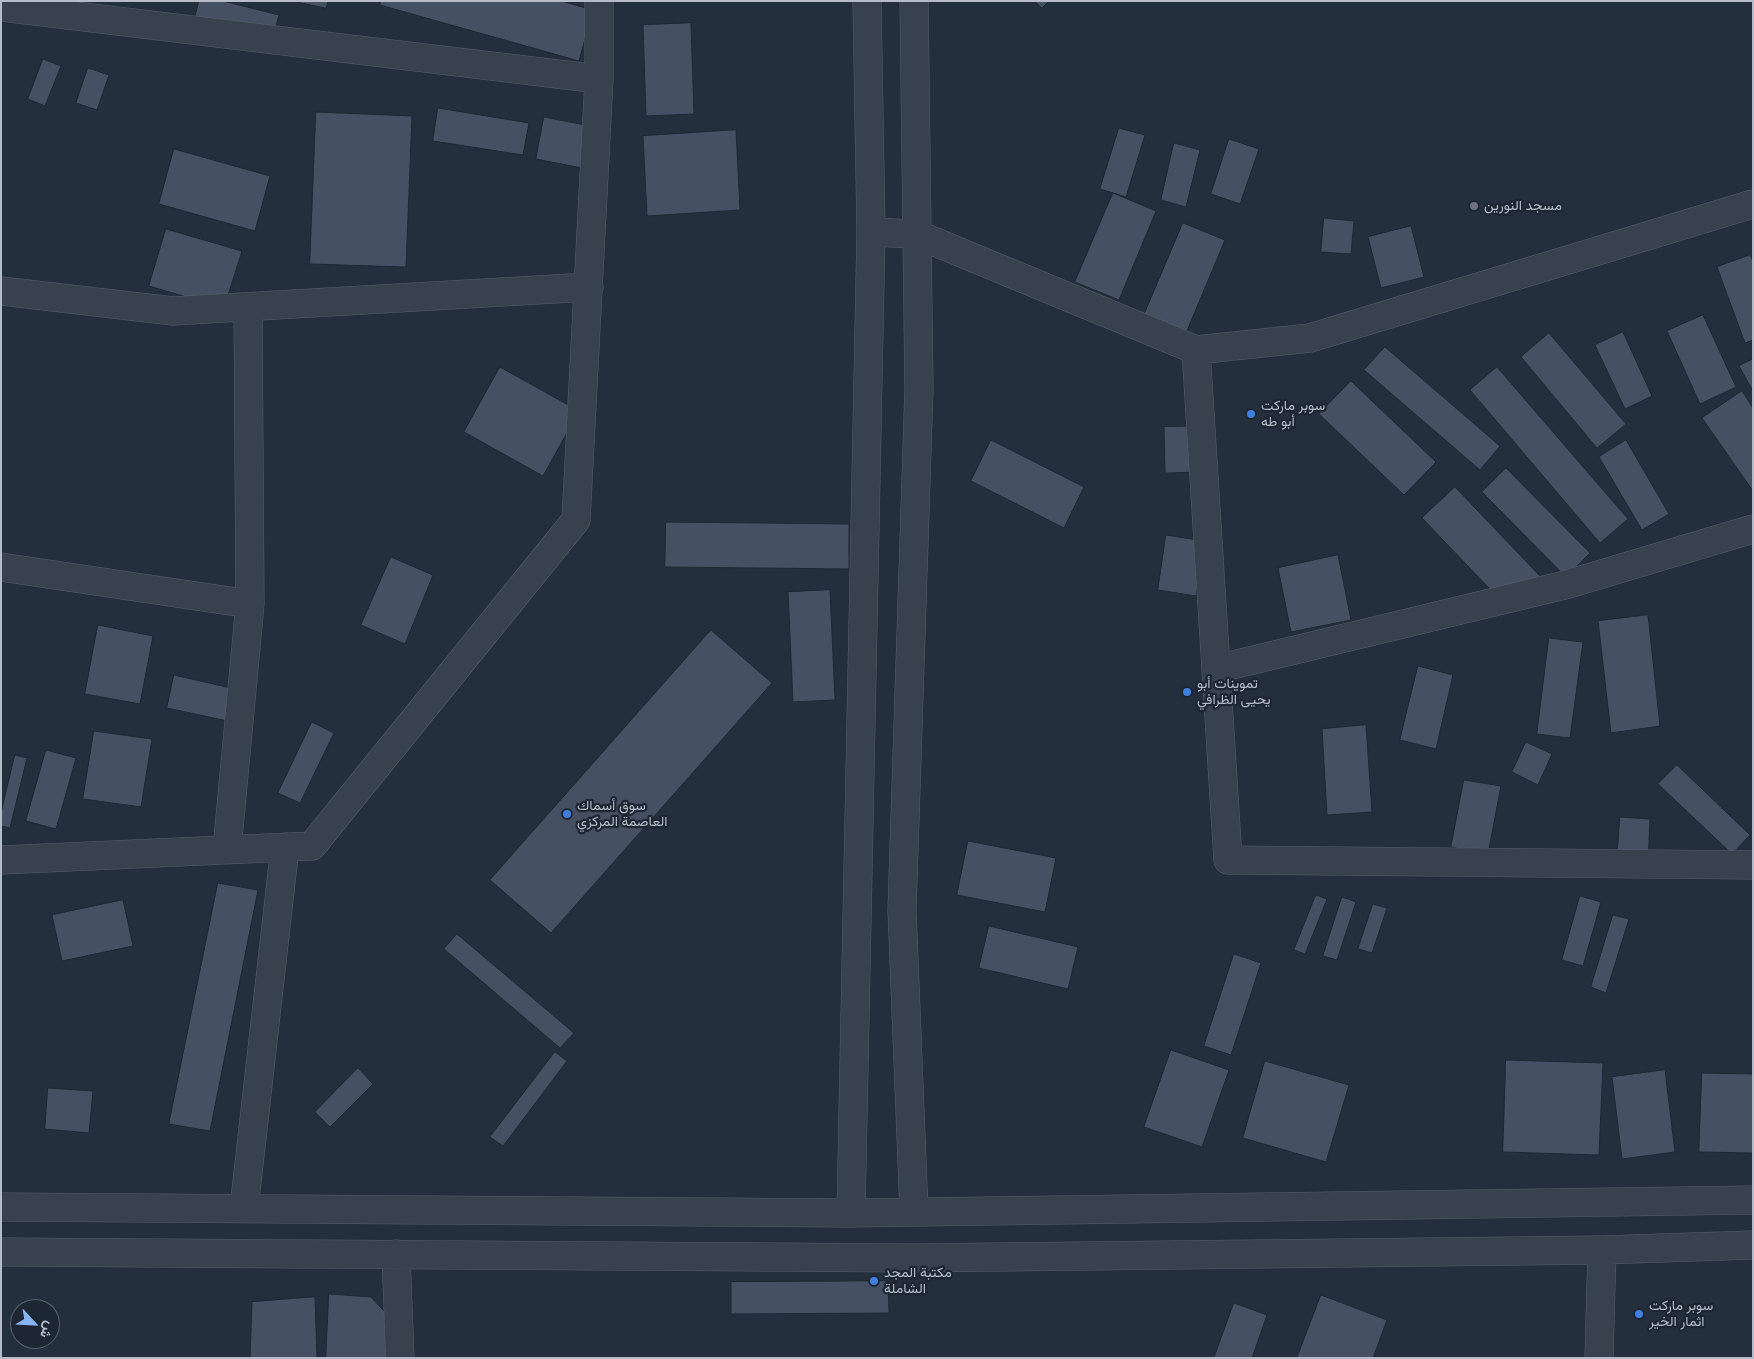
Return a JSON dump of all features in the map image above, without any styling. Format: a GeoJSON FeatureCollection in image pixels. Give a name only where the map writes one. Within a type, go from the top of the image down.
{"type":"FeatureCollection","features":[{"type":"Feature","properties":{"kind":"street"},"geometry":{"type":"LineString","coordinates":[[1,860],[312,846],[576,520],[599,79],[599,1]]}},
{"type":"Feature","properties":{"kind":"street"},"geometry":{"type":"LineString","coordinates":[[851,1213],[871,232],[867,1]]}},
{"type":"Feature","properties":{"kind":"street"},"geometry":{"type":"LineString","coordinates":[[914,1],[919,388],[902,910],[914,1212]]}},
{"type":"Feature","properties":{"kind":"street"},"geometry":{"type":"LineString","coordinates":[[1,6],[599,79]]}},
{"type":"Feature","properties":{"kind":"street"},"geometry":{"type":"LineString","coordinates":[[871,232],[916,234],[1196,350],[1310,338],[1753,204]]}},
{"type":"Feature","properties":{"kind":"street"},"geometry":{"type":"LineString","coordinates":[[1,291],[173,311],[589,287]]}},
{"type":"Feature","properties":{"kind":"street"},"geometry":{"type":"LineString","coordinates":[[227,850],[250,604],[248,306]]}},
{"type":"Feature","properties":{"kind":"street"},"geometry":{"type":"LineString","coordinates":[[1196,350],[1228,860],[1753,865]]}},
{"type":"Feature","properties":{"kind":"street"},"geometry":{"type":"LineString","coordinates":[[1216,669],[1566,585],[1753,529]]}},
{"type":"Feature","properties":{"kind":"street"},"geometry":{"type":"LineString","coordinates":[[1,566],[250,604]]}},
{"type":"Feature","properties":{"kind":"street"},"geometry":{"type":"LineString","coordinates":[[244,1208],[285,847]]}},
{"type":"Feature","properties":{"kind":"street"},"geometry":{"type":"LineString","coordinates":[[1,1207],[851,1213],[1753,1200]]}},
{"type":"Feature","properties":{"kind":"street"},"geometry":{"type":"LineString","coordinates":[[1,1252],[916,1258],[1602,1250],[1753,1245]]}},
{"type":"Feature","properties":{"kind":"street"},"geometry":{"type":"LineString","coordinates":[[1599,1358],[1602,1250]]}},
{"type":"Feature","properties":{"kind":"street"},"geometry":{"type":"LineString","coordinates":[[396,1254],[400,1358]]}},
{"type":"Feature","properties":{"kind":"building"},"geometry":{"type":"Polygon","coordinates":[[[199,1],[223,1],[279,15],[272,41],[194,22],[199,1]]]}},
{"type":"Feature","properties":{"kind":"building"},"geometry":{"type":"Polygon","coordinates":[[[292,1],[328,1],[326,8],[292,1]]]}},
{"type":"Feature","properties":{"kind":"building"},"geometry":{"type":"Polygon","coordinates":[[[381,1],[561,1],[593,10],[579,61],[380,5],[381,1]]]}},
{"type":"Feature","properties":{"kind":"building"},"geometry":{"type":"Polygon","coordinates":[[[1035,1],[1049,1],[1042,8],[1035,1]]]}},
{"type":"Feature","properties":{"kind":"building"},"geometry":{"type":"Polygon","coordinates":[[[691,23],[694,114],[646,116],[643,25],[691,23]]]}},
{"type":"Feature","properties":{"kind":"building"},"geometry":{"type":"Polygon","coordinates":[[[43,59],[61,66],[45,106],[28,99],[43,59]]]}},
{"type":"Feature","properties":{"kind":"building"},"geometry":{"type":"Polygon","coordinates":[[[88,68],[109,75],[97,110],[76,103],[88,68]]]}},
{"type":"Feature","properties":{"kind":"building"},"geometry":{"type":"Polygon","coordinates":[[[438,108],[529,123],[523,155],[433,141],[438,108]]]}},
{"type":"Feature","properties":{"kind":"building"},"geometry":{"type":"Polygon","coordinates":[[[316,112],[412,116],[406,267],[310,264],[316,112]]]}},
{"type":"Feature","properties":{"kind":"building"},"geometry":{"type":"Polygon","coordinates":[[[544,117],[606,129],[597,171],[536,159],[544,117]]]}},
{"type":"Feature","properties":{"kind":"building"},"geometry":{"type":"Polygon","coordinates":[[[1119,128],[1145,135],[1126,197],[1100,189],[1119,128]]]}},
{"type":"Feature","properties":{"kind":"building"},"geometry":{"type":"Polygon","coordinates":[[[736,130],[740,210],[647,216],[643,136],[736,130]]]}},
{"type":"Feature","properties":{"kind":"building"},"geometry":{"type":"Polygon","coordinates":[[[1229,139],[1259,149],[1240,204],[1211,194],[1229,139]]]}},
{"type":"Feature","properties":{"kind":"building"},"geometry":{"type":"Polygon","coordinates":[[[1174,143],[1200,150],[1186,207],[1161,200],[1174,143]]]}},
{"type":"Feature","properties":{"kind":"building"},"geometry":{"type":"Polygon","coordinates":[[[174,149],[270,176],[255,231],[159,204],[174,149]]]}},
{"type":"Feature","properties":{"kind":"building"},"geometry":{"type":"Polygon","coordinates":[[[1113,193],[1156,211],[1119,300],[1075,282],[1113,193]]]}},
{"type":"Feature","properties":{"kind":"building"},"geometry":{"type":"Polygon","coordinates":[[[1324,218],[1354,221],[1351,254],[1321,252],[1324,218]]]}},
{"type":"Feature","properties":{"kind":"building"},"geometry":{"type":"Polygon","coordinates":[[[1183,223],[1225,240],[1186,333],[1144,315],[1183,223]]]}},
{"type":"Feature","properties":{"kind":"building"},"geometry":{"type":"Polygon","coordinates":[[[1411,226],[1424,277],[1381,288],[1368,237],[1411,226]]]}},
{"type":"Feature","properties":{"kind":"building"},"geometry":{"type":"Polygon","coordinates":[[[166,229],[242,251],[224,308],[149,286],[166,229]]]}},
{"type":"Feature","properties":{"kind":"building"},"geometry":{"type":"Polygon","coordinates":[[[1750,255],[1753,261],[1753,340],[1745,343],[1717,267],[1750,255]]]}},
{"type":"Feature","properties":{"kind":"building"},"geometry":{"type":"Polygon","coordinates":[[[1703,315],[1736,387],[1700,404],[1667,331],[1703,315]]]}},
{"type":"Feature","properties":{"kind":"building"},"geometry":{"type":"Polygon","coordinates":[[[1623,332],[1652,396],[1625,409],[1595,345],[1623,332]]]}},
{"type":"Feature","properties":{"kind":"building"},"geometry":{"type":"Polygon","coordinates":[[[1549,333],[1626,424],[1597,448],[1521,357],[1549,333]]]}},
{"type":"Feature","properties":{"kind":"building"},"geometry":{"type":"Polygon","coordinates":[[[1385,347],[1500,446],[1480,470],[1364,370],[1385,347]]]}},
{"type":"Feature","properties":{"kind":"building"},"geometry":{"type":"Polygon","coordinates":[[[1753,359],[1753,391],[1739,366],[1753,359]]]}},
{"type":"Feature","properties":{"kind":"building"},"geometry":{"type":"Polygon","coordinates":[[[500,367],[579,411],[543,476],[464,432],[500,367]]]}},
{"type":"Feature","properties":{"kind":"building"},"geometry":{"type":"Polygon","coordinates":[[[1497,367],[1628,519],[1600,543],[1470,390],[1497,367]]]}},
{"type":"Feature","properties":{"kind":"building"},"geometry":{"type":"Polygon","coordinates":[[[1351,381],[1436,462],[1404,495],[1319,414],[1351,381]]]}},
{"type":"Feature","properties":{"kind":"building"},"geometry":{"type":"Polygon","coordinates":[[[1742,391],[1753,408],[1753,491],[1702,418],[1742,391]]]}},
{"type":"Feature","properties":{"kind":"building"},"geometry":{"type":"Polygon","coordinates":[[[1200,426],[1201,472],[1165,473],[1164,427],[1200,426]]]}},
{"type":"Feature","properties":{"kind":"building"},"geometry":{"type":"Polygon","coordinates":[[[991,440],[1084,487],[1064,528],[971,481],[991,440]]]}},
{"type":"Feature","properties":{"kind":"building"},"geometry":{"type":"Polygon","coordinates":[[[1626,440],[1669,514],[1642,530],[1599,457],[1626,440]]]}},
{"type":"Feature","properties":{"kind":"building"},"geometry":{"type":"Polygon","coordinates":[[[1506,468],[1590,553],[1566,577],[1482,492],[1506,468]]]}},
{"type":"Feature","properties":{"kind":"building"},"geometry":{"type":"Polygon","coordinates":[[[1455,487],[1540,576],[1508,608],[1422,518],[1455,487]]]}},
{"type":"Feature","properties":{"kind":"building"},"geometry":{"type":"Polygon","coordinates":[[[666,522],[849,524],[849,569],[665,567],[666,522]]]}},
{"type":"Feature","properties":{"kind":"building"},"geometry":{"type":"Polygon","coordinates":[[[1166,535],[1204,541],[1196,596],[1158,590],[1166,535]]]}},
{"type":"Feature","properties":{"kind":"building"},"geometry":{"type":"Polygon","coordinates":[[[1338,555],[1351,620],[1291,632],[1278,568],[1338,555]]]}},
{"type":"Feature","properties":{"kind":"building"},"geometry":{"type":"Polygon","coordinates":[[[391,557],[433,575],[405,644],[361,625],[391,557]]]}},
{"type":"Feature","properties":{"kind":"building"},"geometry":{"type":"Polygon","coordinates":[[[830,590],[835,700],[793,702],[788,592],[830,590]]]}},
{"type":"Feature","properties":{"kind":"building"},"geometry":{"type":"Polygon","coordinates":[[[1648,615],[1660,726],[1611,733],[1598,621],[1648,615]]]}},
{"type":"Feature","properties":{"kind":"building"},"geometry":{"type":"Polygon","coordinates":[[[98,625],[153,636],[140,704],[85,694],[98,625]]]}},
{"type":"Feature","properties":{"kind":"building"},"geometry":{"type":"Polygon","coordinates":[[[711,630],[772,683],[551,933],[490,880],[711,630]]]}},
{"type":"Feature","properties":{"kind":"building"},"geometry":{"type":"Polygon","coordinates":[[[1549,638],[1583,642],[1570,738],[1537,734],[1549,638]]]}},
{"type":"Feature","properties":{"kind":"building"},"geometry":{"type":"Polygon","coordinates":[[[1418,666],[1453,675],[1436,749],[1400,740],[1418,666]]]}},
{"type":"Feature","properties":{"kind":"building"},"geometry":{"type":"Polygon","coordinates":[[[174,675],[244,691],[237,723],[167,708],[174,675]]]}},
{"type":"Feature","properties":{"kind":"building"},"geometry":{"type":"Polygon","coordinates":[[[312,722],[334,733],[300,803],[278,793],[312,722]]]}},
{"type":"Feature","properties":{"kind":"building"},"geometry":{"type":"Polygon","coordinates":[[[1366,725],[1372,812],[1327,815],[1322,729],[1366,725]]]}},
{"type":"Feature","properties":{"kind":"building"},"geometry":{"type":"Polygon","coordinates":[[[94,731],[152,739],[141,807],[83,799],[94,731]]]}},
{"type":"Feature","properties":{"kind":"building"},"geometry":{"type":"Polygon","coordinates":[[[1526,742],[1552,754],[1538,785],[1512,772],[1526,742]]]}},
{"type":"Feature","properties":{"kind":"building"},"geometry":{"type":"Polygon","coordinates":[[[46,750],[76,758],[56,829],[26,821],[46,750]]]}},
{"type":"Feature","properties":{"kind":"building"},"geometry":{"type":"Polygon","coordinates":[[[15,755],[27,758],[10,828],[1,826],[1,813],[15,755]]]}},
{"type":"Feature","properties":{"kind":"building"},"geometry":{"type":"Polygon","coordinates":[[[1677,765],[1750,835],[1732,854],[1658,784],[1677,765]]]}},
{"type":"Feature","properties":{"kind":"building"},"geometry":{"type":"Polygon","coordinates":[[[1464,780],[1501,786],[1488,854],[1451,847],[1464,780]]]}},
{"type":"Feature","properties":{"kind":"building"},"geometry":{"type":"Polygon","coordinates":[[[1620,817],[1650,819],[1648,862],[1617,860],[1620,817]]]}},
{"type":"Feature","properties":{"kind":"building"},"geometry":{"type":"Polygon","coordinates":[[[968,841],[1056,858],[1045,912],[957,895],[968,841]]]}},
{"type":"Feature","properties":{"kind":"building"},"geometry":{"type":"Polygon","coordinates":[[[218,883],[258,890],[210,1131],[169,1124],[218,883]]]}},
{"type":"Feature","properties":{"kind":"building"},"geometry":{"type":"Polygon","coordinates":[[[1316,895],[1327,899],[1305,954],[1294,950],[1316,895]]]}},
{"type":"Feature","properties":{"kind":"building"},"geometry":{"type":"Polygon","coordinates":[[[1580,896],[1601,902],[1583,966],[1562,960],[1580,896]]]}},
{"type":"Feature","properties":{"kind":"building"},"geometry":{"type":"Polygon","coordinates":[[[1342,897],[1356,902],[1337,960],[1323,956],[1342,897]]]}},
{"type":"Feature","properties":{"kind":"building"},"geometry":{"type":"Polygon","coordinates":[[[123,900],[133,946],[62,961],[52,915],[123,900]]]}},
{"type":"Feature","properties":{"kind":"building"},"geometry":{"type":"Polygon","coordinates":[[[1373,904],[1387,908],[1372,953],[1358,949],[1373,904]]]}},
{"type":"Feature","properties":{"kind":"building"},"geometry":{"type":"Polygon","coordinates":[[[1613,915],[1629,919],[1606,993],[1591,987],[1613,915]]]}},
{"type":"Feature","properties":{"kind":"building"},"geometry":{"type":"Polygon","coordinates":[[[989,926],[1078,947],[1068,989],[979,968],[989,926]]]}},
{"type":"Feature","properties":{"kind":"building"},"geometry":{"type":"Polygon","coordinates":[[[457,934],[574,1033],[560,1048],[444,949],[457,934]]]}},
{"type":"Feature","properties":{"kind":"building"},"geometry":{"type":"Polygon","coordinates":[[[1234,954],[1261,963],[1231,1055],[1204,1046],[1234,954]]]}},
{"type":"Feature","properties":{"kind":"building"},"geometry":{"type":"Polygon","coordinates":[[[1171,1050],[1229,1070],[1202,1147],[1144,1127],[1171,1050]]]}},
{"type":"Feature","properties":{"kind":"building"},"geometry":{"type":"Polygon","coordinates":[[[555,1052],[567,1061],[503,1146],[490,1137],[555,1052]]]}},
{"type":"Feature","properties":{"kind":"building"},"geometry":{"type":"Polygon","coordinates":[[[1506,1060],[1603,1063],[1599,1155],[1503,1152],[1506,1060]]]}},
{"type":"Feature","properties":{"kind":"building"},"geometry":{"type":"Polygon","coordinates":[[[1265,1061],[1349,1085],[1326,1162],[1243,1138],[1265,1061]]]}},
{"type":"Feature","properties":{"kind":"building"},"geometry":{"type":"Polygon","coordinates":[[[358,1068],[373,1084],[330,1127],[315,1112],[358,1068]]]}},
{"type":"Feature","properties":{"kind":"building"},"geometry":{"type":"Polygon","coordinates":[[[1665,1070],[1675,1152],[1622,1159],[1612,1077],[1665,1070]]]}},
{"type":"Feature","properties":{"kind":"building"},"geometry":{"type":"Polygon","coordinates":[[[1702,1073],[1753,1074],[1753,1153],[1699,1152],[1702,1073]]]}},
{"type":"Feature","properties":{"kind":"building"},"geometry":{"type":"Polygon","coordinates":[[[48,1088],[93,1091],[89,1133],[45,1129],[48,1088]]]}},
{"type":"Feature","properties":{"kind":"building"},"geometry":{"type":"Polygon","coordinates":[[[888,1281],[889,1313],[731,1314],[731,1282],[888,1281]]]}},
{"type":"Feature","properties":{"kind":"building"},"geometry":{"type":"Polygon","coordinates":[[[329,1294],[371,1297],[394,1322],[396,1358],[326,1358],[329,1294]]]}},
{"type":"Feature","properties":{"kind":"building"},"geometry":{"type":"Polygon","coordinates":[[[1321,1295],[1387,1320],[1373,1358],[1297,1358],[1321,1295]]]}},
{"type":"Feature","properties":{"kind":"building"},"geometry":{"type":"Polygon","coordinates":[[[315,1297],[317,1358],[250,1358],[252,1302],[315,1297]]]}},
{"type":"Feature","properties":{"kind":"building"},"geometry":{"type":"Polygon","coordinates":[[[1234,1303],[1267,1315],[1252,1358],[1214,1358],[1234,1303]]]}},
{"type":"Feature","properties":{"kind":"place","name":"مسجد النورين"},"geometry":{"type":"Point","coordinates":[1474,206]}},
{"type":"Feature","properties":{"kind":"place","name":"سوبر ماركت أبو طه"},"geometry":{"type":"Point","coordinates":[1251,414]}},
{"type":"Feature","properties":{"kind":"place","name":"تموينات أبو يحيى الظرافي"},"geometry":{"type":"Point","coordinates":[1187,692]}},
{"type":"Feature","properties":{"kind":"place","name":"سوق أسماك العاصمة المركزي"},"geometry":{"type":"Point","coordinates":[567,814]}},
{"type":"Feature","properties":{"kind":"place","name":"مكتبة المجد الشاملة"},"geometry":{"type":"Point","coordinates":[874,1281]}},
{"type":"Feature","properties":{"kind":"place","name":"سوبر ماركت اثمار الخير"},"geometry":{"type":"Point","coordinates":[1639,1314]}}]}
